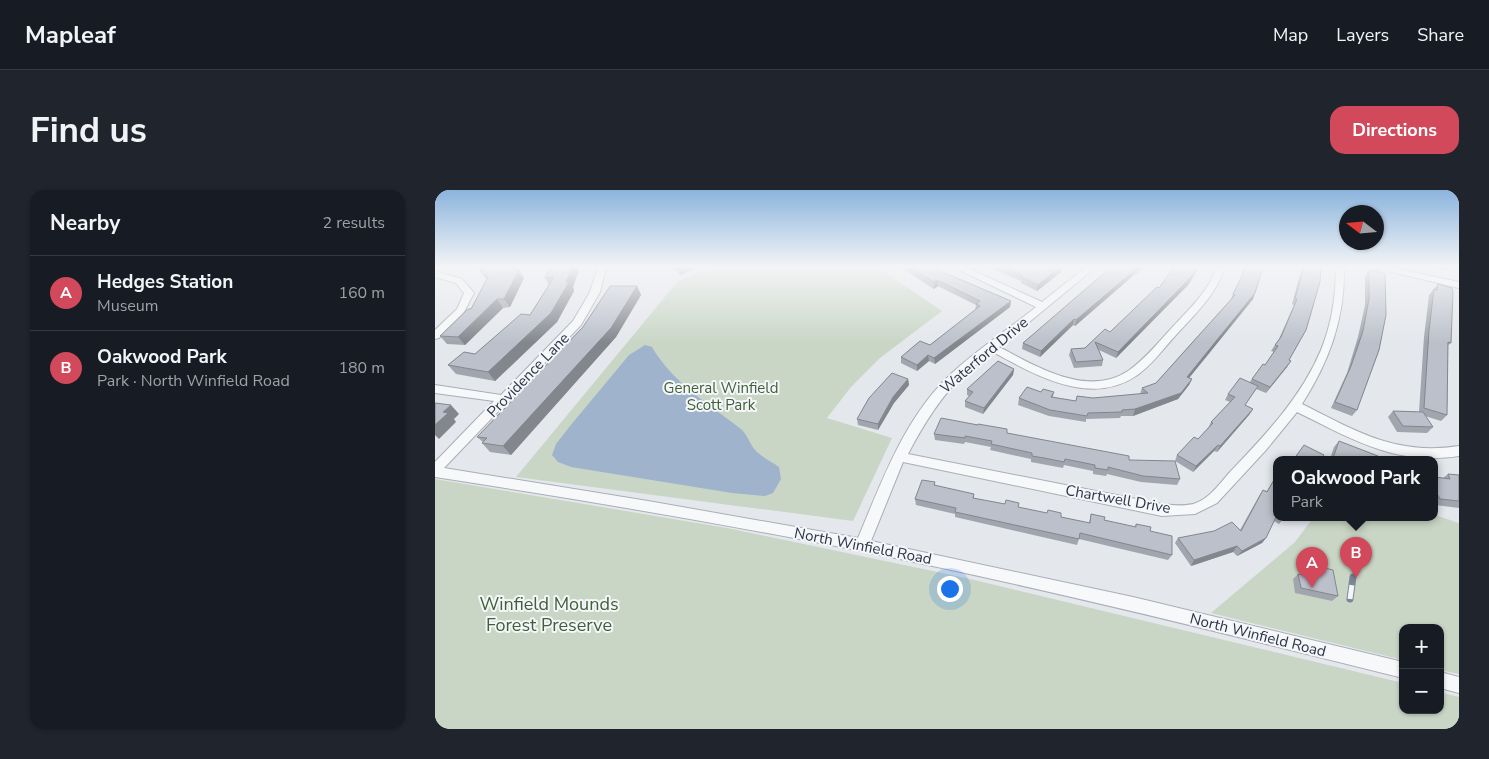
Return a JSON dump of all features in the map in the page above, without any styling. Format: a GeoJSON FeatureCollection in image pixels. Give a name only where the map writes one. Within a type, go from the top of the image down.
{"type":"FeatureCollection","features":[{"type":"Feature","properties":{"kind":"street"},"geometry":{"type":"LineString","coordinates":[[435,336],[461,310],[469,292]]}},
{"type":"Feature","properties":{"kind":"street","name":"Providence Lane"},"geometry":{"type":"LineString","coordinates":[[435,471],[581,318],[595,292]]}},
{"type":"Feature","properties":{"kind":"street"},"geometry":{"type":"LineString","coordinates":[[1012,292],[1043,306]]}},
{"type":"Feature","properties":{"kind":"street","name":"Waterford Drive"},"geometry":{"type":"LineString","coordinates":[[862,545],[900,457],[919,420],[937,395],[992,347],[1060,292]]}},
{"type":"Feature","properties":{"kind":"street"},"geometry":{"type":"LineString","coordinates":[[992,347],[1044,374],[1064,381],[1090,384],[1124,378],[1143,364],[1196,308],[1207,292]]}},
{"type":"Feature","properties":{"kind":"street","name":"Chartwell Drive"},"geometry":{"type":"LineString","coordinates":[[900,457],[1163,510],[1186,510],[1204,506],[1262,447],[1295,406],[1318,367],[1332,332],[1339,292]]}},
{"type":"Feature","properties":{"kind":"street"},"geometry":{"type":"LineString","coordinates":[[435,389],[505,399]]}},
{"type":"Feature","properties":{"kind":"street"},"geometry":{"type":"LineString","coordinates":[[1295,406],[1375,444],[1398,452],[1429,456],[1459,451]]}},
{"type":"Feature","properties":{"kind":"street","name":"North Winfield Road"},"geometry":{"type":"LineString","coordinates":[[435,471],[727,520],[862,545],[1068,590],[1399,669]]}},
{"type":"Feature","properties":{"kind":"street"},"geometry":{"type":"LineString","coordinates":[[1444,681],[1459,685]]}},
{"type":"Feature","properties":{"kind":"green space","name":"General Winfield Scott Park"},"geometry":{"type":"Polygon","coordinates":[[[669,292],[914,292],[942,311],[880,358],[851,387],[827,418],[892,438],[853,521],[516,477],[669,292]]]}},
{"type":"Feature","properties":{"kind":"green space","name":"Winfield Mounds Forest Preserve"},"geometry":{"type":"Polygon","coordinates":[[[435,479],[727,528],[966,578],[1399,682],[1399,714],[1444,714],[1444,693],[1459,697],[1459,729],[435,729],[435,479]]]}},
{"type":"Feature","properties":{"kind":"green space"},"geometry":{"type":"Polygon","coordinates":[[[1438,516],[1459,523],[1459,674],[1444,671],[1444,624],[1399,624],[1399,659],[1211,613],[1294,543],[1311,521],[1438,521],[1438,516]]]}},
{"type":"Feature","properties":{"kind":"water"},"geometry":{"type":"Polygon","coordinates":[[[645,345],[652,347],[660,360],[681,382],[704,402],[741,429],[756,451],[779,467],[781,479],[773,493],[765,496],[732,493],[571,467],[558,462],[552,455],[556,444],[629,355],[645,345]]]}},
{"type":"Feature","properties":{"kind":"building"},"geometry":{"type":"Polygon","coordinates":[[[480,292],[508,292],[504,299],[497,299],[458,337],[440,336],[468,309],[471,309],[480,292]]]}},
{"type":"Feature","properties":{"kind":"building"},"geometry":{"type":"Polygon","coordinates":[[[544,292],[563,292],[551,313],[488,372],[448,365],[464,352],[475,354],[521,314],[530,315],[544,292]]]}},
{"type":"Feature","properties":{"kind":"building"},"geometry":{"type":"Polygon","coordinates":[[[606,292],[633,292],[611,328],[503,446],[482,443],[487,438],[477,437],[583,327],[606,292]]]}},
{"type":"Feature","properties":{"kind":"building"},"geometry":{"type":"Polygon","coordinates":[[[962,292],[990,292],[1011,301],[934,358],[928,355],[917,365],[901,357],[920,341],[930,345],[980,306],[976,304],[980,301],[962,292]]]}},
{"type":"Feature","properties":{"kind":"building"},"geometry":{"type":"Polygon","coordinates":[[[1082,292],[1109,292],[1076,320],[1074,319],[1041,351],[1023,343],[1082,292]]]}},
{"type":"Feature","properties":{"kind":"building"},"geometry":{"type":"Polygon","coordinates":[[[1152,292],[1176,292],[1118,352],[1095,342],[1103,360],[1076,362],[1071,349],[1085,348],[1105,329],[1110,332],[1152,292]]]}},
{"type":"Feature","properties":{"kind":"building"},"geometry":{"type":"Polygon","coordinates":[[[1234,292],[1255,292],[1187,377],[1192,379],[1181,393],[1135,409],[1122,410],[1122,412],[1088,413],[1087,416],[1050,410],[1019,398],[1027,387],[1041,392],[1043,389],[1054,392],[1051,397],[1076,401],[1077,396],[1093,398],[1148,393],[1142,388],[1156,383],[1235,295],[1233,294],[1234,292]]]}},
{"type":"Feature","properties":{"kind":"building"},"geometry":{"type":"Polygon","coordinates":[[[1297,292],[1317,292],[1306,330],[1289,360],[1291,361],[1270,387],[1252,379],[1263,364],[1265,365],[1278,346],[1275,345],[1281,337],[1297,299],[1295,298],[1297,292]]]}},
{"type":"Feature","properties":{"kind":"building"},"geometry":{"type":"Polygon","coordinates":[[[1369,292],[1385,292],[1386,315],[1379,350],[1357,410],[1335,402],[1351,366],[1363,331],[1369,292]]]}},
{"type":"Feature","properties":{"kind":"building"},"geometry":{"type":"Polygon","coordinates":[[[1434,292],[1453,292],[1451,343],[1448,342],[1447,415],[1424,408],[1434,292]]]}},
{"type":"Feature","properties":{"kind":"building"},"geometry":{"type":"Polygon","coordinates":[[[998,361],[1014,369],[984,408],[965,401],[973,392],[967,389],[998,361]]]}},
{"type":"Feature","properties":{"kind":"building"},"geometry":{"type":"Polygon","coordinates":[[[892,373],[908,379],[893,397],[878,424],[857,419],[869,398],[892,373]]]}},
{"type":"Feature","properties":{"kind":"building"},"geometry":{"type":"Polygon","coordinates":[[[1240,378],[1258,386],[1245,405],[1253,409],[1220,446],[1218,445],[1196,466],[1177,455],[1194,437],[1198,439],[1235,397],[1228,394],[1240,378]]]}},
{"type":"Feature","properties":{"kind":"building"},"geometry":{"type":"Polygon","coordinates":[[[435,403],[451,405],[443,412],[448,413],[435,425],[435,403]]]}},
{"type":"Feature","properties":{"kind":"building"},"geometry":{"type":"Polygon","coordinates":[[[1393,411],[1423,412],[1433,427],[1403,426],[1393,411]]]}},
{"type":"Feature","properties":{"kind":"building"},"geometry":{"type":"Polygon","coordinates":[[[941,418],[1007,429],[1007,433],[1129,456],[1129,460],[1175,461],[1180,479],[1143,476],[1108,467],[1108,470],[1095,468],[1095,465],[1065,459],[1064,462],[1032,456],[1032,453],[991,444],[992,441],[965,436],[965,438],[934,434],[941,418]]]}},
{"type":"Feature","properties":{"kind":"building"},"geometry":{"type":"Polygon","coordinates":[[[1339,441],[1378,456],[1334,456],[1339,441]]]}},
{"type":"Feature","properties":{"kind":"building"},"geometry":{"type":"Polygon","coordinates":[[[1304,445],[1324,455],[1323,456],[1296,456],[1304,445]]]}},
{"type":"Feature","properties":{"kind":"building"},"geometry":{"type":"Polygon","coordinates":[[[1448,474],[1459,475],[1459,501],[1440,499],[1438,495],[1438,477],[1450,479],[1448,474]]]}},
{"type":"Feature","properties":{"kind":"building"},"geometry":{"type":"Polygon","coordinates":[[[922,480],[935,482],[934,485],[974,494],[973,498],[1005,504],[1006,500],[1019,503],[1018,507],[1047,513],[1048,510],[1061,513],[1061,517],[1090,523],[1091,514],[1105,517],[1104,520],[1136,527],[1136,524],[1151,527],[1150,531],[1172,536],[1172,555],[1080,533],[1079,539],[955,512],[956,508],[915,499],[922,480]]]}},
{"type":"Feature","properties":{"kind":"building"},"geometry":{"type":"Polygon","coordinates":[[[1273,482],[1274,521],[1266,538],[1242,551],[1237,546],[1194,560],[1178,538],[1214,531],[1232,522],[1241,531],[1263,490],[1267,492],[1273,482]]]}},
{"type":"Feature","properties":{"kind":"building"},"geometry":{"type":"Polygon","coordinates":[[[1316,566],[1333,570],[1338,596],[1301,588],[1298,574],[1318,578],[1316,566]]]}},
{"type":"Feature","properties":{"kind":"railway"},"geometry":{"type":"LineString","coordinates":[[1350,599],[1353,577]]}},
{"type":"Feature","properties":{"kind":"place","name":"Oakwood Park"},"geometry":{"type":"Point","coordinates":[1356,578]}},
{"type":"Feature","properties":{"kind":"place","name":"Hedges Station"},"geometry":{"type":"Point","coordinates":[1312,588]}}]}
